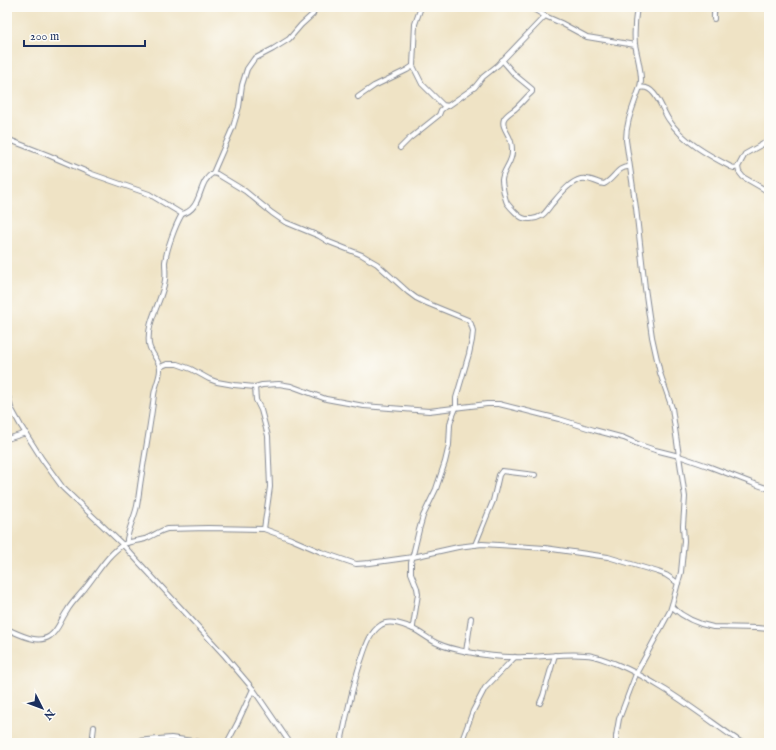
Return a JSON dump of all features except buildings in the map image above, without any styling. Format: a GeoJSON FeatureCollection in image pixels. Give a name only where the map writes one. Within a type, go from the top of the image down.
{"type":"FeatureCollection","features":[{"type":"Feature","properties":{"kind":"street"},"geometry":{"type":"LineString","coordinates":[[7,139],[92,174],[149,194],[181,213],[187,213],[195,205],[208,178],[213,173],[234,127],[242,85],[247,69],[254,59],[289,39],[313,14],[315,7]]}},
{"type":"Feature","properties":{"kind":"street"},"geometry":{"type":"LineString","coordinates":[[421,7],[415,24],[413,66],[422,84],[443,105],[446,106]]}},
{"type":"Feature","properties":{"kind":"street"},"geometry":{"type":"LineString","coordinates":[[530,7],[587,37],[635,45]]}},
{"type":"Feature","properties":{"kind":"street"},"geometry":{"type":"LineString","coordinates":[[616,743],[619,719],[636,674],[672,607],[681,572],[684,541],[683,526],[685,497],[676,433],[672,408],[660,373],[652,337],[636,208],[629,167],[626,132],[628,120],[640,88],[641,81],[635,45],[637,7]]}},
{"type":"Feature","properties":{"kind":"street"},"geometry":{"type":"LineString","coordinates":[[714,19],[714,12],[717,7]]}},
{"type":"Feature","properties":{"kind":"street"},"geometry":{"type":"LineString","coordinates":[[400,148],[439,115],[441,110],[471,90],[483,77],[498,65],[545,16]]}},
{"type":"Feature","properties":{"kind":"street"},"geometry":{"type":"LineString","coordinates":[[502,60],[515,75],[532,89],[532,92],[516,108],[507,114],[503,122],[511,140],[512,155],[502,179],[503,188],[507,203],[522,218],[532,219],[540,217],[564,191],[579,180],[587,179],[604,184],[612,179],[621,168],[624,166],[629,167]]}},
{"type":"Feature","properties":{"kind":"street"},"geometry":{"type":"LineString","coordinates":[[358,97],[374,86],[413,66]]}},
{"type":"Feature","properties":{"kind":"street"},"geometry":{"type":"LineString","coordinates":[[640,88],[645,87],[655,95],[674,128],[688,140],[706,153],[731,167],[738,167]]}},
{"type":"Feature","properties":{"kind":"street"},"geometry":{"type":"LineString","coordinates":[[769,138],[763,144],[745,154],[738,167],[739,172],[743,176],[769,192]]}},
{"type":"Feature","properties":{"kind":"street"},"geometry":{"type":"LineString","coordinates":[[213,173],[245,191],[285,222],[319,236],[341,248],[362,255],[381,268],[416,298],[468,320],[471,324],[473,331],[472,340],[456,398],[456,408],[451,420],[449,445],[445,462],[436,490],[419,530],[411,563],[411,573],[418,594],[413,629]]}},
{"type":"Feature","properties":{"kind":"street"},"geometry":{"type":"LineString","coordinates":[[125,544],[137,506],[155,390],[160,371],[160,367],[149,344],[150,331],[153,316],[165,280],[167,253],[181,213]]}},
{"type":"Feature","properties":{"kind":"street"},"geometry":{"type":"LineString","coordinates":[[160,367],[167,364],[177,364],[191,369],[216,382],[255,387],[278,384],[290,386],[326,399],[364,406],[429,411],[499,404],[559,419],[624,438],[640,445],[679,456],[725,472],[769,489]]}},
{"type":"Feature","properties":{"kind":"street"},"geometry":{"type":"LineString","coordinates":[[255,387],[256,400],[261,410],[268,436],[270,487],[264,530]]}},
{"type":"Feature","properties":{"kind":"street"},"geometry":{"type":"LineString","coordinates":[[7,392],[11,408],[42,459],[63,488],[125,544],[160,586],[206,634],[253,689],[290,743]]}},
{"type":"Feature","properties":{"kind":"street"},"geometry":{"type":"LineString","coordinates":[[7,439],[26,433]]}},
{"type":"Feature","properties":{"kind":"street"},"geometry":{"type":"LineString","coordinates":[[475,545],[493,501],[499,474],[502,471],[535,475]]}},
{"type":"Feature","properties":{"kind":"street"},"geometry":{"type":"LineString","coordinates":[[7,629],[35,640],[50,637],[56,631],[66,611],[109,558],[125,544],[145,539],[167,530],[208,528],[264,530],[356,564],[413,557],[458,547],[482,544],[544,548],[608,557],[658,572],[678,583]]}},
{"type":"Feature","properties":{"kind":"street"},"geometry":{"type":"LineString","coordinates":[[672,607],[684,616],[707,626],[769,629]]}},
{"type":"Feature","properties":{"kind":"street"},"geometry":{"type":"LineString","coordinates":[[466,652],[471,618]]}},
{"type":"Feature","properties":{"kind":"street"},"geometry":{"type":"LineString","coordinates":[[341,743],[350,698],[370,636],[380,625],[384,623],[395,623],[413,629],[440,645],[489,656],[515,657],[569,654],[586,655],[599,658],[615,664],[659,686],[742,743]]}},
{"type":"Feature","properties":{"kind":"street"},"geometry":{"type":"LineString","coordinates":[[540,703],[555,655]]}},
{"type":"Feature","properties":{"kind":"street"},"geometry":{"type":"LineString","coordinates":[[505,657],[508,664]]}},
{"type":"Feature","properties":{"kind":"street"},"geometry":{"type":"LineString","coordinates":[[461,743],[473,711],[485,688],[515,657]]}},
{"type":"Feature","properties":{"kind":"street"},"geometry":{"type":"LineString","coordinates":[[227,743],[253,689]]}},
{"type":"Feature","properties":{"kind":"street"},"geometry":{"type":"LineString","coordinates":[[92,743],[94,727]]}},
{"type":"Feature","properties":{"kind":"street"},"geometry":{"type":"LineString","coordinates":[[124,743],[171,738],[207,743]]}}]}
